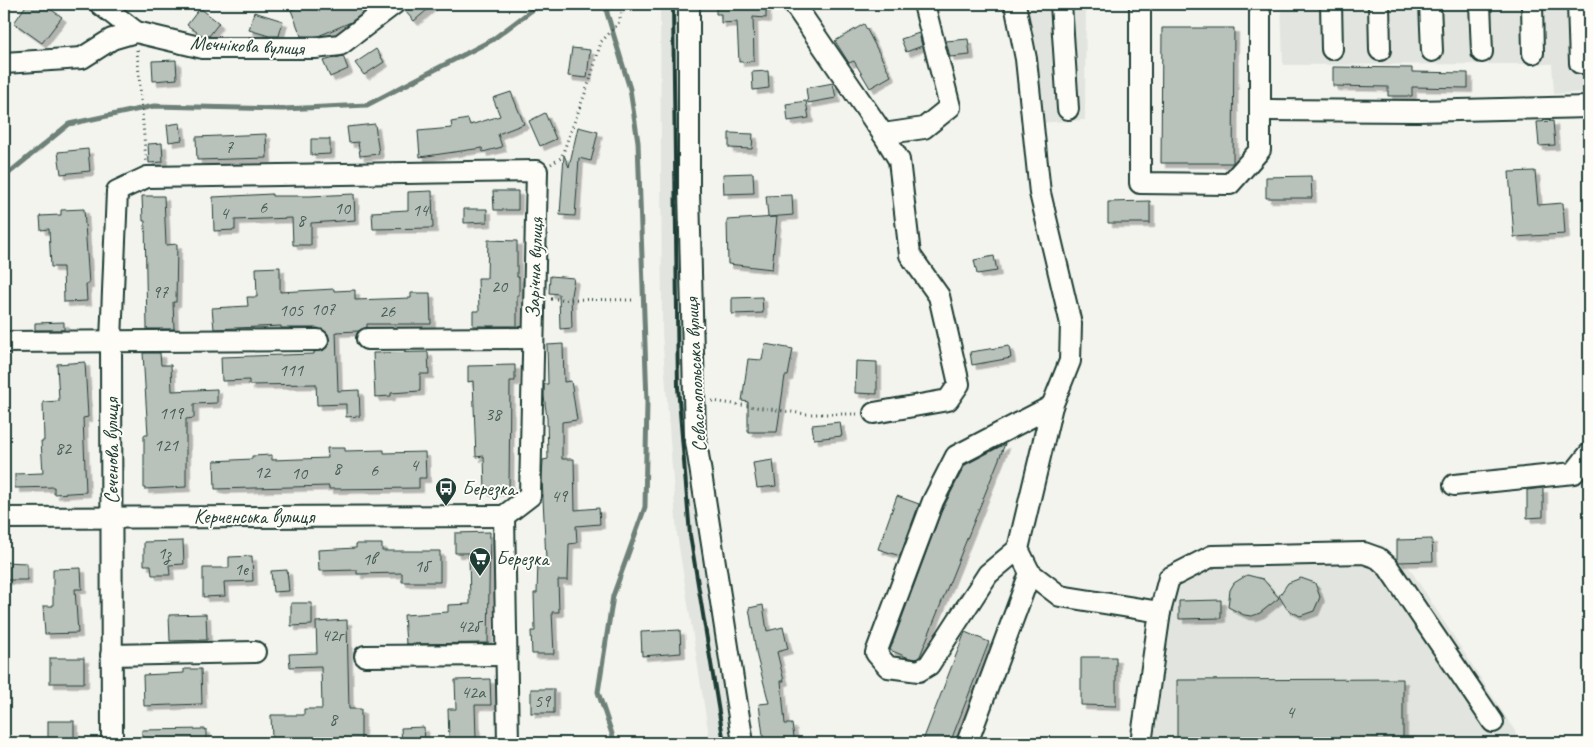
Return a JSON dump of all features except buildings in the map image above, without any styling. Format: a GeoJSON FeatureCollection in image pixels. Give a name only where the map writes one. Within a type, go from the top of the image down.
{"type":"FeatureCollection","features":[{"type":"Feature","properties":{"kind":"street"},"geometry":{"type":"LineString","coordinates":[[100,4],[136,32]]}},
{"type":"Feature","properties":{"kind":"street","name":"Мєчнікова вулиця"},"geometry":{"type":"LineString","coordinates":[[4,63],[82,58],[112,39],[136,32],[203,48],[315,48],[340,45],[394,4]]}},
{"type":"Feature","properties":{"kind":"street","name":"Севастопольська вулиця"},"geometry":{"type":"LineString","coordinates":[[689,4],[689,201],[695,435],[742,743]]}},
{"type":"Feature","properties":{"kind":"street"},"geometry":{"type":"LineString","coordinates":[[794,4],[899,160],[910,255],[939,296],[959,384],[948,400],[874,414]]}},
{"type":"Feature","properties":{"kind":"street"},"geometry":{"type":"LineString","coordinates":[[883,134],[924,128],[950,107],[924,4]]}},
{"type":"Feature","properties":{"kind":"street"},"geometry":{"type":"LineString","coordinates":[[1015,4],[1026,59],[1040,193],[1071,324],[1070,361],[1052,406],[1018,549],[988,574],[929,664],[919,672],[888,667],[876,653],[933,501],[956,456],[1052,406]]}},
{"type":"Feature","properties":{"kind":"street"},"geometry":{"type":"LineString","coordinates":[[1061,4],[1068,109]]}},
{"type":"Feature","properties":{"kind":"street"},"geometry":{"type":"LineString","coordinates":[[1140,4],[1140,183],[1230,184],[1260,150],[1260,13]]}},
{"type":"Feature","properties":{"kind":"street"},"geometry":{"type":"LineString","coordinates":[[1331,4],[1332,49]]}},
{"type":"Feature","properties":{"kind":"street"},"geometry":{"type":"LineString","coordinates":[[1379,4],[1380,50]]}},
{"type":"Feature","properties":{"kind":"street"},"geometry":{"type":"LineString","coordinates":[[1430,4],[1432,51]]}},
{"type":"Feature","properties":{"kind":"street"},"geometry":{"type":"LineString","coordinates":[[1480,4],[1482,52]]}},
{"type":"Feature","properties":{"kind":"street"},"geometry":{"type":"LineString","coordinates":[[1532,4],[1533,53]]}},
{"type":"Feature","properties":{"kind":"street"},"geometry":{"type":"LineString","coordinates":[[1578,4],[1580,63],[1589,63]]}},
{"type":"Feature","properties":{"kind":"street"},"geometry":{"type":"LineString","coordinates":[[1260,110],[1417,111],[1589,107]]}},
{"type":"Feature","properties":{"kind":"street"},"geometry":{"type":"LineString","coordinates":[[147,177],[537,171]]}},
{"type":"Feature","properties":{"kind":"street","name":"Зарічна вулиця"},"geometry":{"type":"LineString","coordinates":[[504,516],[530,496],[537,171]]}},
{"type":"Feature","properties":{"kind":"street","name":"Сєченова вулиця"},"geometry":{"type":"LineString","coordinates":[[112,743],[111,341],[117,192],[147,177]]}},
{"type":"Feature","properties":{"kind":"street"},"geometry":{"type":"LineString","coordinates":[[368,339],[532,338]]}},
{"type":"Feature","properties":{"kind":"street"},"geometry":{"type":"LineString","coordinates":[[4,342],[318,340]]}},
{"type":"Feature","properties":{"kind":"street"},"geometry":{"type":"LineString","coordinates":[[1454,485],[1574,473],[1589,454]]}},
{"type":"Feature","properties":{"kind":"street"},"geometry":{"type":"LineString","coordinates":[[504,516],[508,743]]}},
{"type":"Feature","properties":{"kind":"street","name":"Керченська вулиця"},"geometry":{"type":"LineString","coordinates":[[4,518],[504,516]]}},
{"type":"Feature","properties":{"kind":"street"},"geometry":{"type":"LineString","coordinates":[[1018,549],[1030,573],[1060,596],[1160,612]]}},
{"type":"Feature","properties":{"kind":"street"},"geometry":{"type":"LineString","coordinates":[[1141,743],[1160,612],[1169,578],[1212,556],[1364,553],[1378,558],[1388,567],[1492,722]]}},
{"type":"Feature","properties":{"kind":"street"},"geometry":{"type":"LineString","coordinates":[[967,743],[1030,573]]}},
{"type":"Feature","properties":{"kind":"street"},"geometry":{"type":"LineString","coordinates":[[111,655],[255,652]]}},
{"type":"Feature","properties":{"kind":"street"},"geometry":{"type":"LineString","coordinates":[[365,656],[506,656]]}},
{"type":"Feature","properties":{"kind":"path"},"geometry":{"type":"LineString","coordinates":[[537,171],[562,158],[590,80],[601,42],[618,24],[625,4]]}},
{"type":"Feature","properties":{"kind":"path"},"geometry":{"type":"LineString","coordinates":[[136,32],[147,177]]}},
{"type":"Feature","properties":{"kind":"path"},"geometry":{"type":"LineString","coordinates":[[534,299],[635,300]]}},
{"type":"Feature","properties":{"kind":"path"},"geometry":{"type":"LineString","coordinates":[[694,399],[806,414],[874,414]]}},
{"type":"Feature","properties":{"kind":"shaded area"},"geometry":{"type":"Polygon","coordinates":[[[660,4],[687,4],[691,327],[734,743],[710,743],[677,535],[662,334],[660,4]]]}},
{"type":"Feature","properties":{"kind":"shaded area"},"geometry":{"type":"Polygon","coordinates":[[[1021,4],[1086,4],[1085,120],[1039,123],[1021,4]]]}},
{"type":"Feature","properties":{"kind":"shaded area"},"geometry":{"type":"Polygon","coordinates":[[[1281,4],[1589,4],[1589,92],[1554,94],[1552,64],[1283,65],[1281,4]]]}},
{"type":"Feature","properties":{"kind":"shaded area"},"geometry":{"type":"Polygon","coordinates":[[[1230,543],[1382,545],[1410,569],[1515,731],[1518,743],[1130,743],[1157,579],[1230,543]]]}},
{"type":"Feature","properties":{"kind":"waterway"},"geometry":{"type":"LineString","coordinates":[[4,177],[69,124],[154,106],[283,109],[367,105],[492,40],[540,4]]}},
{"type":"Feature","properties":{"kind":"waterway"},"geometry":{"type":"LineString","coordinates":[[607,4],[607,13],[630,89],[638,142],[647,402],[645,507],[613,596],[598,692],[615,743]]}},
{"type":"Feature","properties":{"kind":"railway"},"geometry":{"type":"LineString","coordinates":[[673,4],[678,387],[690,535],[724,743]]}},
{"type":"Feature","properties":{"kind":"place","name":"Березка."},"geometry":{"type":"Point","coordinates":[446,507]}},
{"type":"Feature","properties":{"kind":"place","name":"Березка"},"geometry":{"type":"Point","coordinates":[480,577]}}]}
